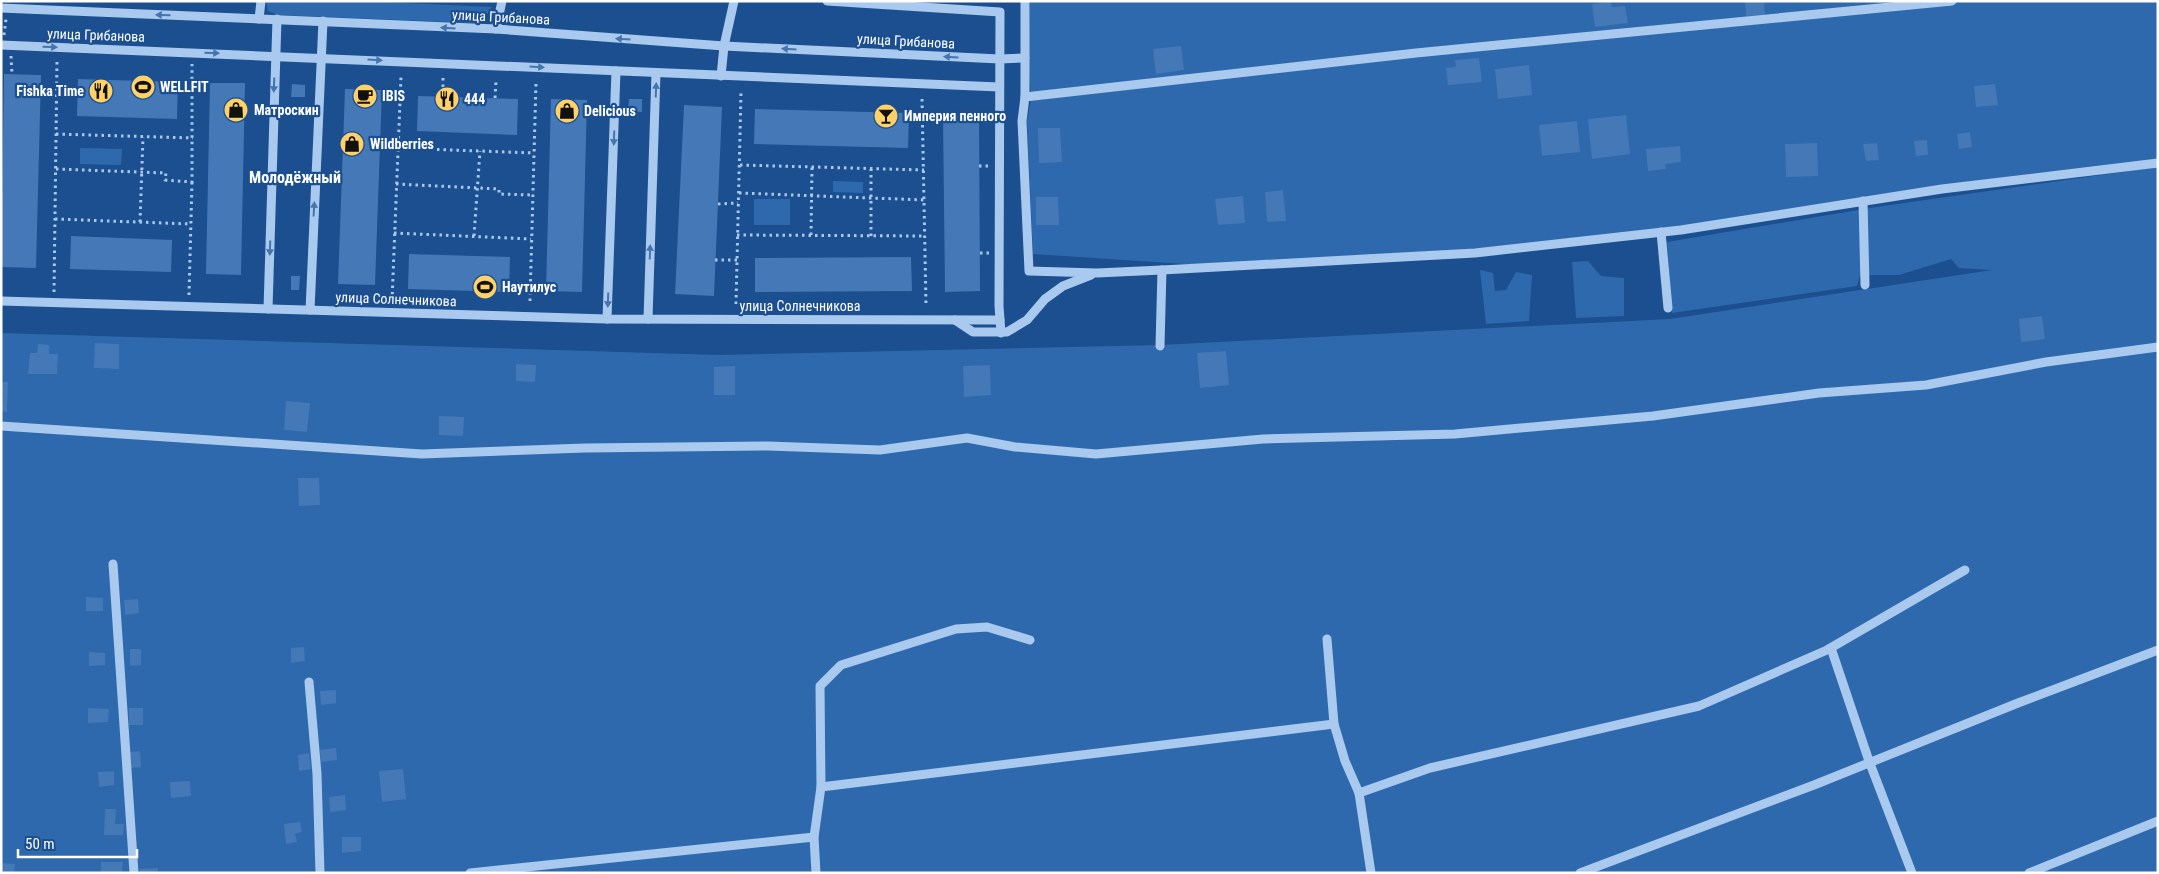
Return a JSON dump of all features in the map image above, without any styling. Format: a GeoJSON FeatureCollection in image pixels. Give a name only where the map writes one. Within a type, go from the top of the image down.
{"type":"FeatureCollection","features":[{"type":"Feature","properties":{"kind":"street"},"geometry":{"type":"LineString","coordinates":[[85,12],[86,1]]}},
{"type":"Feature","properties":{"kind":"street"},"geometry":{"type":"LineString","coordinates":[[259,19],[261,1]]}},
{"type":"Feature","properties":{"kind":"street"},"geometry":{"type":"LineString","coordinates":[[496,29],[502,1]]}},
{"type":"Feature","properties":{"kind":"street"},"geometry":{"type":"LineString","coordinates":[[721,76],[724,46],[734,1]]}},
{"type":"Feature","properties":{"kind":"street"},"geometry":{"type":"LineString","coordinates":[[827,1],[1000,12]]}},
{"type":"Feature","properties":{"kind":"street"},"geometry":{"type":"LineString","coordinates":[[1000,1],[1001,333]]}},
{"type":"Feature","properties":{"kind":"street"},"geometry":{"type":"LineString","coordinates":[[1025,1],[1025,97],[1022,121],[1029,271],[1097,273],[1474,253],[1661,232],[1942,188],[2158,162]]}},
{"type":"Feature","properties":{"kind":"street"},"geometry":{"type":"LineString","coordinates":[[1025,97],[1416,53],[1952,1]]}},
{"type":"Feature","properties":{"kind":"street","name":"улица Грибанова"},"geometry":{"type":"LineString","coordinates":[[4,8],[496,29],[724,46],[1000,59],[1025,58]]}},
{"type":"Feature","properties":{"kind":"street"},"geometry":{"type":"LineString","coordinates":[[268,309],[276,19]]}},
{"type":"Feature","properties":{"kind":"street"},"geometry":{"type":"LineString","coordinates":[[310,310],[323,21]]}},
{"type":"Feature","properties":{"kind":"street","name":"улица Грибанова"},"geometry":{"type":"LineString","coordinates":[[2,45],[999,87]]}},
{"type":"Feature","properties":{"kind":"street"},"geometry":{"type":"LineString","coordinates":[[607,319],[616,71]]}},
{"type":"Feature","properties":{"kind":"street"},"geometry":{"type":"LineString","coordinates":[[648,319],[656,73]]}},
{"type":"Feature","properties":{"kind":"street"},"geometry":{"type":"LineString","coordinates":[[1863,201],[1865,284]]}},
{"type":"Feature","properties":{"kind":"street"},"geometry":{"type":"LineString","coordinates":[[1661,232],[1668,308]]}},
{"type":"Feature","properties":{"kind":"street"},"geometry":{"type":"LineString","coordinates":[[1160,346],[1162,270]]}},
{"type":"Feature","properties":{"kind":"street"},"geometry":{"type":"LineString","coordinates":[[954,320],[973,332],[1007,332],[1027,320],[1045,300],[1063,286],[1097,273]]}},
{"type":"Feature","properties":{"kind":"street","name":"улица Солнечникова"},"geometry":{"type":"LineString","coordinates":[[1,302],[607,319],[1000,320]]}},
{"type":"Feature","properties":{"kind":"street"},"geometry":{"type":"LineString","coordinates":[[1,426],[422,454],[585,448],[749,446],[880,450],[967,438],[1015,447],[1096,454],[1263,439],[1455,434],[1653,416],[1819,393],[1926,385],[2046,362],[2158,347]]}},
{"type":"Feature","properties":{"kind":"street"},"geometry":{"type":"LineString","coordinates":[[114,564],[134,873]]}},
{"type":"Feature","properties":{"kind":"street"},"geometry":{"type":"LineString","coordinates":[[1359,793],[1430,768],[1699,706],[1831,648],[1965,570]]}},
{"type":"Feature","properties":{"kind":"street"},"geometry":{"type":"LineString","coordinates":[[816,873],[814,837],[821,787],[820,686],[841,665],[956,629],[986,626],[1030,640]]}},
{"type":"Feature","properties":{"kind":"street"},"geometry":{"type":"LineString","coordinates":[[1327,639],[1334,724],[1345,761],[1359,793],[1371,873]]}},
{"type":"Feature","properties":{"kind":"street"},"geometry":{"type":"LineString","coordinates":[[1831,648],[1869,761],[1912,873]]}},
{"type":"Feature","properties":{"kind":"street"},"geometry":{"type":"LineString","coordinates":[[1580,873],[1814,785],[1869,761],[2158,650]]}},
{"type":"Feature","properties":{"kind":"street"},"geometry":{"type":"LineString","coordinates":[[309,682],[317,774],[320,873]]}},
{"type":"Feature","properties":{"kind":"street"},"geometry":{"type":"LineString","coordinates":[[821,787],[1334,724]]}},
{"type":"Feature","properties":{"kind":"street"},"geometry":{"type":"LineString","coordinates":[[2029,873],[2158,820]]}},
{"type":"Feature","properties":{"kind":"street"},"geometry":{"type":"LineString","coordinates":[[470,873],[814,837]]}},
{"type":"Feature","properties":{"kind":"path"},"geometry":{"type":"LineString","coordinates":[[4,8],[2,45],[12,59],[12,75]]}},
{"type":"Feature","properties":{"kind":"path"},"geometry":{"type":"LineString","coordinates":[[54,292],[57,60]]}},
{"type":"Feature","properties":{"kind":"path"},"geometry":{"type":"LineString","coordinates":[[190,296],[193,138],[192,63]]}},
{"type":"Feature","properties":{"kind":"path"},"geometry":{"type":"LineString","coordinates":[[392,313],[401,77]]}},
{"type":"Feature","properties":{"kind":"path"},"geometry":{"type":"LineString","coordinates":[[443,78],[443,96]]}},
{"type":"Feature","properties":{"kind":"path"},"geometry":{"type":"LineString","coordinates":[[495,98],[496,81]]}},
{"type":"Feature","properties":{"kind":"path"},"geometry":{"type":"LineString","coordinates":[[530,301],[536,82]]}},
{"type":"Feature","properties":{"kind":"path"},"geometry":{"type":"LineString","coordinates":[[736,304],[741,92]]}},
{"type":"Feature","properties":{"kind":"path"},"geometry":{"type":"LineString","coordinates":[[922,99],[926,305]]}},
{"type":"Feature","properties":{"kind":"path"},"geometry":{"type":"LineString","coordinates":[[56,134],[193,138]]}},
{"type":"Feature","properties":{"kind":"path"},"geometry":{"type":"LineString","coordinates":[[140,222],[142,137]]}},
{"type":"Feature","properties":{"kind":"path"},"geometry":{"type":"LineString","coordinates":[[398,148],[534,153]]}},
{"type":"Feature","properties":{"kind":"path"},"geometry":{"type":"LineString","coordinates":[[474,236],[480,151]]}},
{"type":"Feature","properties":{"kind":"path"},"geometry":{"type":"LineString","coordinates":[[740,166],[924,170]]}},
{"type":"Feature","properties":{"kind":"path"},"geometry":{"type":"LineString","coordinates":[[812,167],[812,235]]}},
{"type":"Feature","properties":{"kind":"path"},"geometry":{"type":"LineString","coordinates":[[56,169],[166,173],[165,180],[192,182]]}},
{"type":"Feature","properties":{"kind":"path"},"geometry":{"type":"LineString","coordinates":[[871,169],[871,236]]}},
{"type":"Feature","properties":{"kind":"path"},"geometry":{"type":"LineString","coordinates":[[396,184],[500,189],[500,194],[532,195]]}},
{"type":"Feature","properties":{"kind":"path"},"geometry":{"type":"LineString","coordinates":[[739,192],[925,200]]}},
{"type":"Feature","properties":{"kind":"path"},"geometry":{"type":"LineString","coordinates":[[718,204],[738,203]]}},
{"type":"Feature","properties":{"kind":"path"},"geometry":{"type":"LineString","coordinates":[[55,219],[191,224]]}},
{"type":"Feature","properties":{"kind":"path"},"geometry":{"type":"LineString","coordinates":[[394,233],[531,239]]}},
{"type":"Feature","properties":{"kind":"path"},"geometry":{"type":"LineString","coordinates":[[738,235],[925,236]]}},
{"type":"Feature","properties":{"kind":"path"},"geometry":{"type":"LineString","coordinates":[[715,260],[737,260]]}},
{"type":"Feature","properties":{"kind":"shaded area"},"geometry":{"type":"Polygon","coordinates":[[[266,1],[363,1],[492,7],[484,19],[473,23],[278,15],[268,11],[266,1]]]}},
{"type":"Feature","properties":{"kind":"shaded area"},"geometry":{"type":"Polygon","coordinates":[[[1030,1],[2158,1],[2158,159],[1680,227],[1474,249],[1200,265],[1033,254],[1027,121],[1031,99],[1028,54],[1030,1]]]}},
{"type":"Feature","properties":{"kind":"shaded area"},"geometry":{"type":"Polygon","coordinates":[[[80,148],[122,149],[121,165],[80,164],[80,148]]]}},
{"type":"Feature","properties":{"kind":"shaded area"},"geometry":{"type":"Polygon","coordinates":[[[2158,167],[2158,873],[1,873],[1,333],[718,355],[1160,345],[1670,319],[1992,270],[1959,268],[1951,259],[1899,275],[1860,275],[1857,286],[1672,313],[1667,242],[1876,207],[2158,167]]]}},
{"type":"Feature","properties":{"kind":"shaded area"},"geometry":{"type":"Polygon","coordinates":[[[833,181],[863,182],[863,193],[833,192],[833,181]]]}},
{"type":"Feature","properties":{"kind":"shaded area"},"geometry":{"type":"Polygon","coordinates":[[[754,199],[790,199],[790,225],[754,225],[754,199]]]}},
{"type":"Feature","properties":{"kind":"shaded area"},"geometry":{"type":"Polygon","coordinates":[[[1588,261],[1601,276],[1624,278],[1624,316],[1576,318],[1572,262],[1588,261]]]}},
{"type":"Feature","properties":{"kind":"shaded area"},"geometry":{"type":"Polygon","coordinates":[[[1480,270],[1493,273],[1495,291],[1506,290],[1516,272],[1532,275],[1529,321],[1486,324],[1480,270]]]}},
{"type":"Feature","properties":{"kind":"building"},"geometry":{"type":"Polygon","coordinates":[[[1745,1],[1764,1],[1765,15],[1746,16],[1745,1]]]}},
{"type":"Feature","properties":{"kind":"building"},"geometry":{"type":"Polygon","coordinates":[[[1611,2],[1612,7],[1625,6],[1628,23],[1595,27],[1592,4],[1611,2]]]}},
{"type":"Feature","properties":{"kind":"building"},"geometry":{"type":"Polygon","coordinates":[[[1181,46],[1184,70],[1156,74],[1153,49],[1181,46]]]}},
{"type":"Feature","properties":{"kind":"building"},"geometry":{"type":"Polygon","coordinates":[[[1479,58],[1482,82],[1448,85],[1446,68],[1456,67],[1455,60],[1479,58]]]}},
{"type":"Feature","properties":{"kind":"building"},"geometry":{"type":"Polygon","coordinates":[[[1529,65],[1532,95],[1498,99],[1495,69],[1529,65]]]}},
{"type":"Feature","properties":{"kind":"building"},"geometry":{"type":"Polygon","coordinates":[[[4,74],[41,75],[36,268],[1,267],[4,74]]]}},
{"type":"Feature","properties":{"kind":"building"},"geometry":{"type":"Polygon","coordinates":[[[78,79],[178,82],[177,119],[77,116],[78,79]]]}},
{"type":"Feature","properties":{"kind":"building"},"geometry":{"type":"Polygon","coordinates":[[[210,83],[245,83],[241,275],[206,274],[210,83]]]}},
{"type":"Feature","properties":{"kind":"building"},"geometry":{"type":"Polygon","coordinates":[[[292,84],[305,85],[305,97],[291,97],[292,84]]]}},
{"type":"Feature","properties":{"kind":"building"},"geometry":{"type":"Polygon","coordinates":[[[1995,84],[1998,105],[1976,107],[1974,86],[1995,84]]]}},
{"type":"Feature","properties":{"kind":"building"},"geometry":{"type":"Polygon","coordinates":[[[345,89],[382,90],[375,285],[338,284],[345,89]]]}},
{"type":"Feature","properties":{"kind":"building"},"geometry":{"type":"Polygon","coordinates":[[[418,96],[518,99],[517,135],[417,131],[418,96]]]}},
{"type":"Feature","properties":{"kind":"building"},"geometry":{"type":"Polygon","coordinates":[[[551,99],[587,100],[582,292],[546,291],[551,99]]]}},
{"type":"Feature","properties":{"kind":"building"},"geometry":{"type":"Polygon","coordinates":[[[629,99],[642,99],[642,112],[628,111],[629,99]]]}},
{"type":"Feature","properties":{"kind":"building"},"geometry":{"type":"Polygon","coordinates":[[[684,105],[722,107],[714,296],[675,294],[684,105]]]}},
{"type":"Feature","properties":{"kind":"building"},"geometry":{"type":"Polygon","coordinates":[[[755,109],[909,113],[908,148],[754,144],[755,109]]]}},
{"type":"Feature","properties":{"kind":"building"},"geometry":{"type":"Polygon","coordinates":[[[1626,115],[1630,154],[1592,159],[1588,119],[1626,115]]]}},
{"type":"Feature","properties":{"kind":"building"},"geometry":{"type":"Polygon","coordinates":[[[943,116],[979,116],[980,291],[945,292],[943,116]]]}},
{"type":"Feature","properties":{"kind":"building"},"geometry":{"type":"Polygon","coordinates":[[[1577,121],[1580,152],[1542,156],[1539,125],[1577,121]]]}},
{"type":"Feature","properties":{"kind":"building"},"geometry":{"type":"Polygon","coordinates":[[[1038,128],[1060,128],[1062,162],[1039,163],[1038,128]]]}},
{"type":"Feature","properties":{"kind":"building"},"geometry":{"type":"Polygon","coordinates":[[[1970,132],[1972,147],[1959,149],[1957,134],[1970,132]]]}},
{"type":"Feature","properties":{"kind":"building"},"geometry":{"type":"Polygon","coordinates":[[[1927,140],[1928,155],[1916,156],[1914,141],[1927,140]]]}},
{"type":"Feature","properties":{"kind":"building"},"geometry":{"type":"Polygon","coordinates":[[[1817,143],[1818,176],[1786,177],[1785,144],[1817,143]]]}},
{"type":"Feature","properties":{"kind":"building"},"geometry":{"type":"Polygon","coordinates":[[[1877,143],[1879,160],[1866,161],[1863,144],[1877,143]]]}},
{"type":"Feature","properties":{"kind":"building"},"geometry":{"type":"Polygon","coordinates":[[[1680,146],[1681,162],[1665,164],[1666,169],[1648,171],[1646,149],[1680,146]]]}},
{"type":"Feature","properties":{"kind":"building"},"geometry":{"type":"Polygon","coordinates":[[[1283,190],[1286,221],[1267,222],[1265,192],[1283,190]]]}},
{"type":"Feature","properties":{"kind":"building"},"geometry":{"type":"Polygon","coordinates":[[[1243,196],[1245,223],[1218,225],[1215,199],[1243,196]]]}},
{"type":"Feature","properties":{"kind":"building"},"geometry":{"type":"Polygon","coordinates":[[[1036,197],[1058,197],[1059,225],[1036,225],[1036,197]]]}},
{"type":"Feature","properties":{"kind":"building"},"geometry":{"type":"Polygon","coordinates":[[[71,236],[172,240],[171,272],[70,269],[71,236]]]}},
{"type":"Feature","properties":{"kind":"building"},"geometry":{"type":"Polygon","coordinates":[[[409,254],[510,257],[509,292],[408,289],[409,254]]]}},
{"type":"Feature","properties":{"kind":"building"},"geometry":{"type":"Polygon","coordinates":[[[911,257],[912,291],[755,292],[755,258],[911,257]]]}},
{"type":"Feature","properties":{"kind":"building"},"geometry":{"type":"Polygon","coordinates":[[[291,276],[300,276],[299,290],[291,290],[291,276]]]}},
{"type":"Feature","properties":{"kind":"building"},"geometry":{"type":"Polygon","coordinates":[[[2042,316],[2045,339],[2021,342],[2019,319],[2042,316]]]}},
{"type":"Feature","properties":{"kind":"building"},"geometry":{"type":"Polygon","coordinates":[[[95,343],[119,344],[119,369],[94,368],[95,343]]]}},
{"type":"Feature","properties":{"kind":"building"},"geometry":{"type":"Polygon","coordinates":[[[38,344],[49,345],[49,354],[58,354],[57,374],[28,374],[30,353],[37,353],[38,344]]]}},
{"type":"Feature","properties":{"kind":"building"},"geometry":{"type":"Polygon","coordinates":[[[1226,351],[1229,385],[1200,388],[1197,353],[1226,351]]]}},
{"type":"Feature","properties":{"kind":"building"},"geometry":{"type":"Polygon","coordinates":[[[516,364],[536,365],[535,382],[516,381],[516,364]]]}},
{"type":"Feature","properties":{"kind":"building"},"geometry":{"type":"Polygon","coordinates":[[[990,365],[991,395],[964,397],[963,366],[990,365]]]}},
{"type":"Feature","properties":{"kind":"building"},"geometry":{"type":"Polygon","coordinates":[[[735,366],[735,395],[714,395],[714,367],[735,366]]]}},
{"type":"Feature","properties":{"kind":"building"},"geometry":{"type":"Polygon","coordinates":[[[1,382],[8,382],[7,412],[1,411],[1,382]]]}},
{"type":"Feature","properties":{"kind":"building"},"geometry":{"type":"Polygon","coordinates":[[[286,401],[310,403],[307,432],[284,430],[286,401]]]}},
{"type":"Feature","properties":{"kind":"building"},"geometry":{"type":"Polygon","coordinates":[[[439,416],[464,417],[463,436],[439,435],[439,416]]]}},
{"type":"Feature","properties":{"kind":"building"},"geometry":{"type":"Polygon","coordinates":[[[298,478],[319,478],[320,505],[299,506],[298,478]]]}},
{"type":"Feature","properties":{"kind":"building"},"geometry":{"type":"Polygon","coordinates":[[[86,597],[103,598],[103,611],[86,611],[86,597]]]}},
{"type":"Feature","properties":{"kind":"building"},"geometry":{"type":"Polygon","coordinates":[[[138,599],[139,613],[125,615],[124,600],[138,599]]]}},
{"type":"Feature","properties":{"kind":"building"},"geometry":{"type":"Polygon","coordinates":[[[304,647],[305,661],[291,663],[291,648],[304,647]]]}},
{"type":"Feature","properties":{"kind":"building"},"geometry":{"type":"Polygon","coordinates":[[[130,649],[141,649],[141,665],[130,666],[130,649]]]}},
{"type":"Feature","properties":{"kind":"building"},"geometry":{"type":"Polygon","coordinates":[[[89,652],[105,653],[105,665],[89,666],[89,652]]]}},
{"type":"Feature","properties":{"kind":"building"},"geometry":{"type":"Polygon","coordinates":[[[336,690],[336,703],[321,705],[320,691],[336,690]]]}},
{"type":"Feature","properties":{"kind":"building"},"geometry":{"type":"Polygon","coordinates":[[[88,708],[109,709],[108,722],[88,723],[88,708]]]}},
{"type":"Feature","properties":{"kind":"building"},"geometry":{"type":"Polygon","coordinates":[[[129,708],[143,708],[143,725],[129,725],[129,708]]]}},
{"type":"Feature","properties":{"kind":"building"},"geometry":{"type":"Polygon","coordinates":[[[336,748],[337,760],[321,762],[320,750],[336,748]]]}},
{"type":"Feature","properties":{"kind":"building"},"geometry":{"type":"Polygon","coordinates":[[[140,751],[141,767],[131,768],[130,752],[140,751]]]}},
{"type":"Feature","properties":{"kind":"building"},"geometry":{"type":"Polygon","coordinates":[[[309,753],[311,769],[299,771],[298,755],[309,753]]]}},
{"type":"Feature","properties":{"kind":"building"},"geometry":{"type":"Polygon","coordinates":[[[403,769],[406,799],[382,802],[379,771],[403,769]]]}},
{"type":"Feature","properties":{"kind":"building"},"geometry":{"type":"Polygon","coordinates":[[[114,771],[114,785],[99,787],[98,772],[114,771]]]}},
{"type":"Feature","properties":{"kind":"building"},"geometry":{"type":"Polygon","coordinates":[[[190,781],[191,796],[171,798],[170,782],[190,781]]]}},
{"type":"Feature","properties":{"kind":"building"},"geometry":{"type":"Polygon","coordinates":[[[345,795],[346,810],[330,812],[329,797],[345,795]]]}},
{"type":"Feature","properties":{"kind":"building"},"geometry":{"type":"Polygon","coordinates":[[[105,809],[116,809],[115,824],[124,824],[123,835],[104,835],[105,809]]]}},
{"type":"Feature","properties":{"kind":"building"},"geometry":{"type":"Polygon","coordinates":[[[300,822],[302,832],[295,834],[297,842],[286,844],[284,824],[300,822]]]}},
{"type":"Feature","properties":{"kind":"building"},"geometry":{"type":"Polygon","coordinates":[[[342,837],[361,837],[361,851],[342,853],[342,837]]]}},
{"type":"Feature","properties":{"kind":"building"},"geometry":{"type":"Polygon","coordinates":[[[101,862],[123,862],[122,873],[101,873],[101,862]]]}},
{"type":"Feature","properties":{"kind":"building"},"geometry":{"type":"Polygon","coordinates":[[[1,863],[15,864],[14,873],[1,873],[1,863]]]}},
{"type":"Feature","properties":{"kind":"building"},"geometry":{"type":"Polygon","coordinates":[[[158,868],[158,873],[140,873],[140,869],[158,868]]]}},
{"type":"Feature","properties":{"kind":"place","name":"WELLFIT"},"geometry":{"type":"Point","coordinates":[143,87]}},
{"type":"Feature","properties":{"kind":"place","name":"Fishka Time"},"geometry":{"type":"Point","coordinates":[101,91]}},
{"type":"Feature","properties":{"kind":"place","name":"IBIS"},"geometry":{"type":"Point","coordinates":[365,96]}},
{"type":"Feature","properties":{"kind":"place","name":"444"},"geometry":{"type":"Point","coordinates":[447,99]}},
{"type":"Feature","properties":{"kind":"place","name":"Матроскин"},"geometry":{"type":"Point","coordinates":[236,110]}},
{"type":"Feature","properties":{"kind":"place","name":"Delicious"},"geometry":{"type":"Point","coordinates":[567,111]}},
{"type":"Feature","properties":{"kind":"place","name":"Империя пенного"},"geometry":{"type":"Point","coordinates":[886,116]}},
{"type":"Feature","properties":{"kind":"place","name":"Wildberries"},"geometry":{"type":"Point","coordinates":[352,144]}},
{"type":"Feature","properties":{"kind":"place","name":"Наутилус"},"geometry":{"type":"Point","coordinates":[485,287]}},
{"type":"Feature","properties":{"kind":"district","name":"Молодёжный"},"geometry":{"type":"Point","coordinates":[295,177]}}]}
